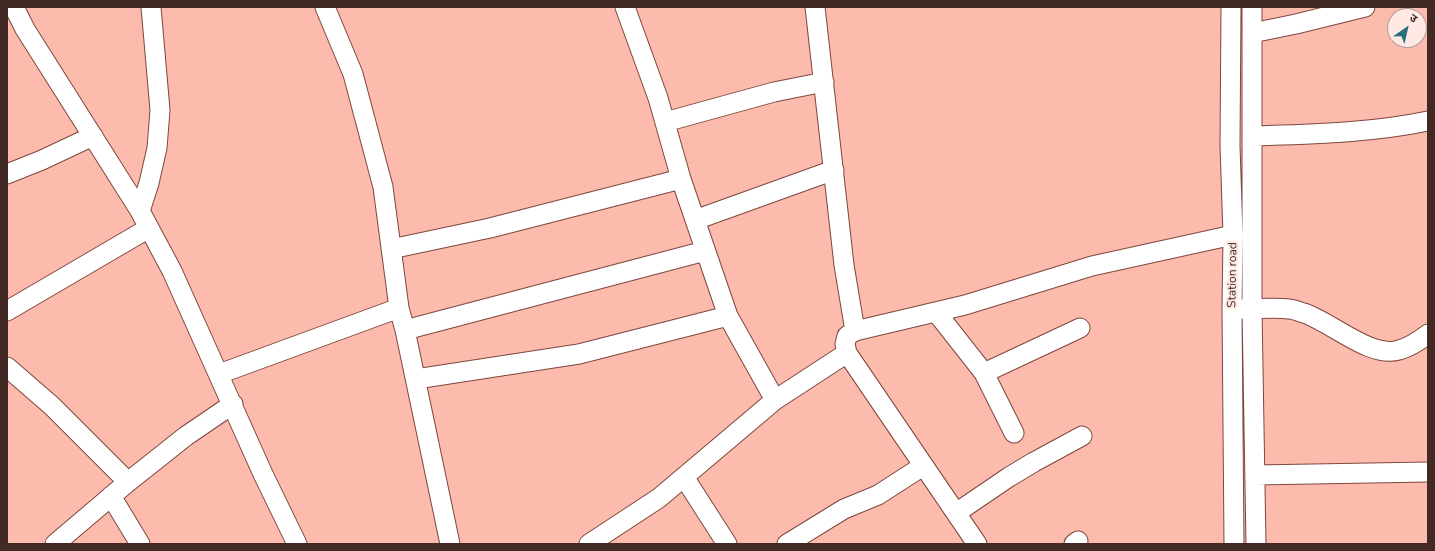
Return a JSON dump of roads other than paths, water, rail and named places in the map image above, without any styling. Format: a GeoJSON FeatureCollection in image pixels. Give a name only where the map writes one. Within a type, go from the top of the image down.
{"type":"FeatureCollection","features":[{"type":"Feature","properties":{"kind":"street"},"geometry":{"type":"LineString","coordinates":[[14,7],[140,211],[172,271],[297,544]]}},
{"type":"Feature","properties":{"kind":"street"},"geometry":{"type":"LineString","coordinates":[[140,211],[149,183],[157,148],[160,110],[151,7]]}},
{"type":"Feature","properties":{"kind":"street"},"geometry":{"type":"LineString","coordinates":[[325,7],[353,74],[383,187],[400,308],[450,544]]}},
{"type":"Feature","properties":{"kind":"street"},"geometry":{"type":"LineString","coordinates":[[625,7],[658,98],[681,179],[728,316],[775,400]]}},
{"type":"Feature","properties":{"kind":"street"},"geometry":{"type":"LineString","coordinates":[[815,7],[844,265],[855,331]]}},
{"type":"Feature","properties":{"kind":"street","name":"Station road"},"geometry":{"type":"LineString","coordinates":[[1231,7],[1230,146],[1233,235],[1232,309],[1234,544]]}},
{"type":"Feature","properties":{"kind":"street","name":"Station road"},"geometry":{"type":"LineString","coordinates":[[1252,7],[1252,309],[1256,544]]}},
{"type":"Feature","properties":{"kind":"street"},"geometry":{"type":"LineString","coordinates":[[1252,33],[1340,14],[1365,7]]}},
{"type":"Feature","properties":{"kind":"street"},"geometry":{"type":"LineString","coordinates":[[665,122],[774,92],[824,82]]}},
{"type":"Feature","properties":{"kind":"street"},"geometry":{"type":"LineString","coordinates":[[1253,136],[1370,130],[1398,127],[1428,121]]}},
{"type":"Feature","properties":{"kind":"street"},"geometry":{"type":"LineString","coordinates":[[7,174],[42,160],[93,136]]}},
{"type":"Feature","properties":{"kind":"street"},"geometry":{"type":"LineString","coordinates":[[695,220],[834,170]]}},
{"type":"Feature","properties":{"kind":"street"},"geometry":{"type":"LineString","coordinates":[[391,249],[490,228],[681,179]]}},
{"type":"Feature","properties":{"kind":"street"},"geometry":{"type":"LineString","coordinates":[[7,311],[149,228]]}},
{"type":"Feature","properties":{"kind":"street"},"geometry":{"type":"LineString","coordinates":[[975,543],[847,353],[845,344],[847,336],[855,331],[964,305],[1092,266],[1233,235]]}},
{"type":"Feature","properties":{"kind":"street"},"geometry":{"type":"LineString","coordinates":[[405,330],[705,251]]}},
{"type":"Feature","properties":{"kind":"street"},"geometry":{"type":"LineString","coordinates":[[219,374],[400,308]]}},
{"type":"Feature","properties":{"kind":"street"},"geometry":{"type":"LineString","coordinates":[[1232,309],[1289,309],[1306,314],[1363,344],[1383,352],[1398,351],[1414,344],[1428,334]]}},
{"type":"Feature","properties":{"kind":"street"},"geometry":{"type":"LineString","coordinates":[[936,312],[984,373],[1014,433]]}},
{"type":"Feature","properties":{"kind":"street"},"geometry":{"type":"LineString","coordinates":[[416,379],[579,354],[728,316]]}},
{"type":"Feature","properties":{"kind":"street"},"geometry":{"type":"LineString","coordinates":[[984,373],[1080,328]]}},
{"type":"Feature","properties":{"kind":"street"},"geometry":{"type":"LineString","coordinates":[[594,543],[659,498],[775,400],[847,353]]}},
{"type":"Feature","properties":{"kind":"street"},"geometry":{"type":"LineString","coordinates":[[7,367],[52,406],[128,482]]}},
{"type":"Feature","properties":{"kind":"street"},"geometry":{"type":"LineString","coordinates":[[55,544],[111,496],[186,436],[232,404]]}},
{"type":"Feature","properties":{"kind":"street"},"geometry":{"type":"LineString","coordinates":[[956,513],[1009,477],[1082,436]]}},
{"type":"Feature","properties":{"kind":"street"},"geometry":{"type":"LineString","coordinates":[[787,544],[844,509],[878,495],[923,466]]}},
{"type":"Feature","properties":{"kind":"street"},"geometry":{"type":"LineString","coordinates":[[1255,475],[1428,472]]}},
{"type":"Feature","properties":{"kind":"street"},"geometry":{"type":"LineString","coordinates":[[684,477],[727,544]]}},
{"type":"Feature","properties":{"kind":"street"},"geometry":{"type":"LineString","coordinates":[[111,496],[140,544]]}}]}
